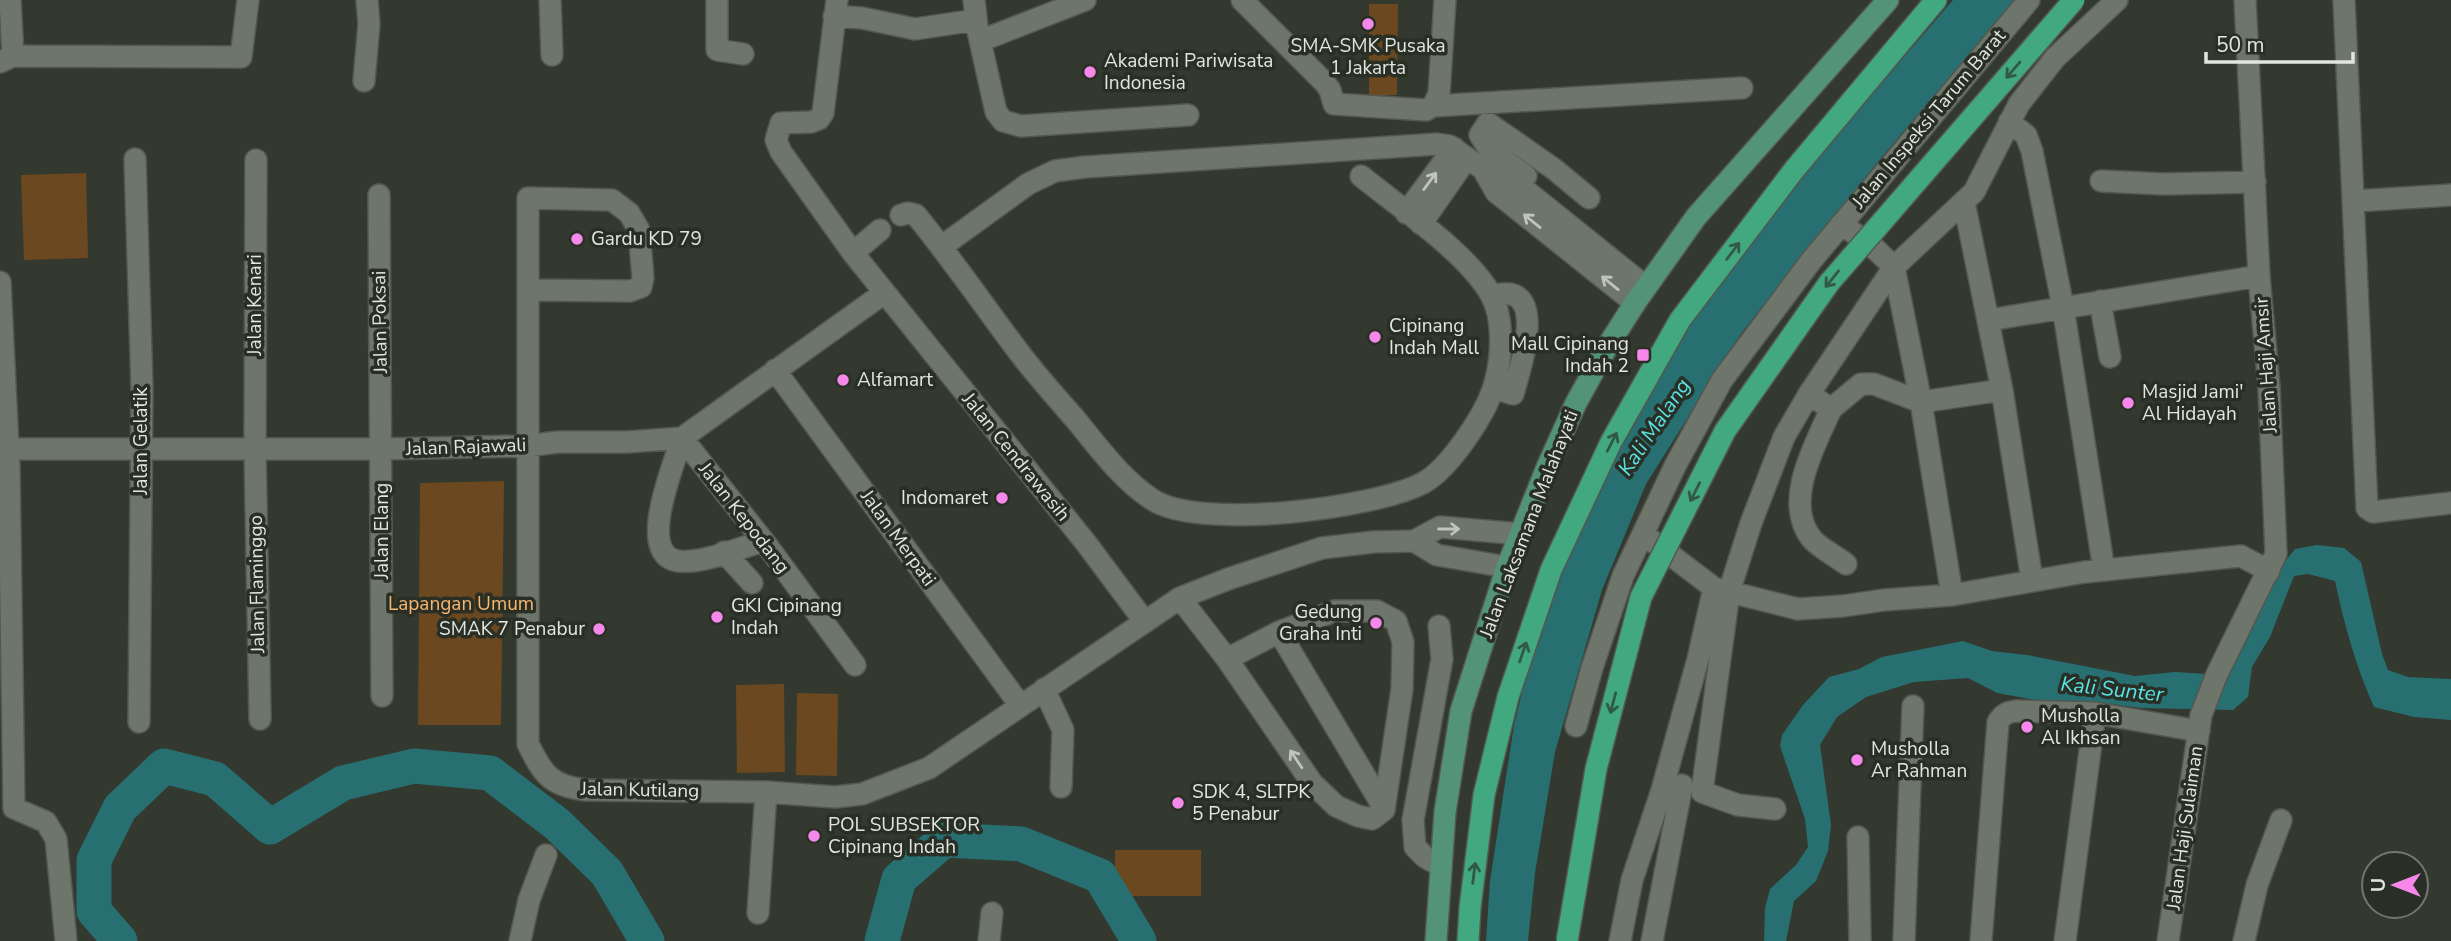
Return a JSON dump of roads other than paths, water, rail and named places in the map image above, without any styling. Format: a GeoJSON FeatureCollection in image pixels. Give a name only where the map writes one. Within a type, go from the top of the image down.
{"type":"FeatureCollection","features":[{"type":"Feature","properties":{"kind":"highway"},"geometry":{"type":"LineString","coordinates":[[1468,941],[1484,795],[1507,697],[1551,570],[1612,442],[1681,320],[1794,170],[1936,0]]}},
{"type":"Feature","properties":{"kind":"highway"},"geometry":{"type":"LineString","coordinates":[[1567,941],[1596,769],[1641,597],[1726,431],[1829,283],[2074,0]]}},
{"type":"Feature","properties":{"kind":"main road","name":"Jalan Laksamana Malahayati"},"geometry":{"type":"LineString","coordinates":[[1436,941],[1445,812],[1461,711],[1507,568],[1576,404],[1607,347],[1696,217],[1888,0]]}},
{"type":"Feature","properties":{"kind":"street"},"geometry":{"type":"LineString","coordinates":[[10,0],[6,59],[241,57],[248,0]]}},
{"type":"Feature","properties":{"kind":"street"},"geometry":{"type":"LineString","coordinates":[[364,81],[369,24],[367,0]]}},
{"type":"Feature","properties":{"kind":"street"},"geometry":{"type":"LineString","coordinates":[[550,0],[552,55]]}},
{"type":"Feature","properties":{"kind":"street"},"geometry":{"type":"LineString","coordinates":[[717,0],[717,50],[743,54]]}},
{"type":"Feature","properties":{"kind":"street"},"geometry":{"type":"LineString","coordinates":[[835,8],[862,18],[915,29],[1085,0]]}},
{"type":"Feature","properties":{"kind":"street"},"geometry":{"type":"LineString","coordinates":[[1242,0],[1325,83],[1334,104],[1414,111],[1433,106],[1742,88]]}},
{"type":"Feature","properties":{"kind":"street"},"geometry":{"type":"LineString","coordinates":[[1433,106],[1438,94],[1446,0]]}},
{"type":"Feature","properties":{"kind":"street"},"geometry":{"type":"LineString","coordinates":[[1620,941],[1632,880],[1684,782],[1698,659],[1722,590],[1784,437],[1809,394],[1894,267],[1974,192],[2019,104],[2055,58],[2118,0]]}},
{"type":"Feature","properties":{"kind":"street","name":"Jalan Haji Amsir"},"geometry":{"type":"LineString","coordinates":[[2200,723],[2217,674],[2276,554],[2269,387],[2259,276],[2245,0]]}},
{"type":"Feature","properties":{"kind":"street"},"geometry":{"type":"LineString","coordinates":[[2344,0],[2367,508],[2373,512],[2451,503]]}},
{"type":"Feature","properties":{"kind":"street"},"geometry":{"type":"LineString","coordinates":[[2025,6],[2055,58]]}},
{"type":"Feature","properties":{"kind":"street","name":"Jalan Inspeksi Tarum Barat"},"geometry":{"type":"LineString","coordinates":[[1894,267],[1871,245],[1841,224],[2025,6]]}},
{"type":"Feature","properties":{"kind":"street","name":"Jalan Cendrawasih"},"geometry":{"type":"LineString","coordinates":[[835,8],[823,113],[819,119],[811,122],[782,122],[776,140],[782,152],[853,253],[1045,492],[1145,622]]}},
{"type":"Feature","properties":{"kind":"street"},"geometry":{"type":"LineString","coordinates":[[977,20],[996,112],[1003,121],[1021,126],[1188,115]]}},
{"type":"Feature","properties":{"kind":"street"},"geometry":{"type":"LineString","coordinates":[[1589,198],[1488,122],[1480,135],[1489,149],[1555,197],[1644,290]]}},
{"type":"Feature","properties":{"kind":"street"},"geometry":{"type":"LineString","coordinates":[[2008,122],[2026,135],[2032,151],[2063,307],[2104,570]]}},
{"type":"Feature","properties":{"kind":"street"},"geometry":{"type":"LineString","coordinates":[[942,247],[1028,184],[1055,172],[1085,167],[1437,144],[1468,158],[1496,192],[1644,290]]}},
{"type":"Feature","properties":{"kind":"street"},"geometry":{"type":"LineString","coordinates":[[1414,218],[1468,158]]}},
{"type":"Feature","properties":{"kind":"street","name":"Jalan Gelatik"},"geometry":{"type":"LineString","coordinates":[[135,159],[142,388],[139,722]]}},
{"type":"Feature","properties":{"kind":"street","name":"Jalan Kenari"},"geometry":{"type":"LineString","coordinates":[[255,450],[256,160]]}},
{"type":"Feature","properties":{"kind":"street"},"geometry":{"type":"LineString","coordinates":[[901,215],[916,215],[1020,353],[1117,469],[1154,501],[1178,510],[1198,513],[1314,510],[1382,497],[1424,483],[1452,458],[1475,426],[1494,388],[1499,359],[1500,336],[1492,295],[1478,276],[1414,218],[1361,176]]}},
{"type":"Feature","properties":{"kind":"street"},"geometry":{"type":"LineString","coordinates":[[2101,181],[2164,184],[2255,183]]}},
{"type":"Feature","properties":{"kind":"street","name":"Jalan Poksai"},"geometry":{"type":"LineString","coordinates":[[379,195],[382,449]]}},
{"type":"Feature","properties":{"kind":"street"},"geometry":{"type":"LineString","coordinates":[[2355,201],[2451,195]]}},
{"type":"Feature","properties":{"kind":"street","name":"Jalan Kutilang"},"geometry":{"type":"LineString","coordinates":[[529,290],[630,291],[641,286],[643,278],[639,230],[629,213],[612,200],[528,198],[528,744],[541,771],[565,788],[766,792],[835,797],[872,790],[929,768],[1180,598],[1322,548],[1352,543],[1414,541]]}},
{"type":"Feature","properties":{"kind":"street"},"geometry":{"type":"LineString","coordinates":[[1965,202],[2002,390],[2032,580]]}},
{"type":"Feature","properties":{"kind":"street"},"geometry":{"type":"LineString","coordinates":[[1576,726],[1623,576],[1675,466],[1722,380],[1841,224]]}},
{"type":"Feature","properties":{"kind":"street"},"geometry":{"type":"LineString","coordinates":[[853,253],[880,230]]}},
{"type":"Feature","properties":{"kind":"street"},"geometry":{"type":"LineString","coordinates":[[1894,267],[1921,402],[1952,595]]}},
{"type":"Feature","properties":{"kind":"street"},"geometry":{"type":"LineString","coordinates":[[1989,320],[2259,276]]}},
{"type":"Feature","properties":{"kind":"street"},"geometry":{"type":"LineString","coordinates":[[0,282],[14,808],[46,822],[56,839],[66,941]]}},
{"type":"Feature","properties":{"kind":"street"},"geometry":{"type":"LineString","coordinates":[[763,541],[691,561],[671,559],[660,548],[657,539],[661,505],[682,438],[884,293]]}},
{"type":"Feature","properties":{"kind":"street"},"geometry":{"type":"LineString","coordinates":[[1492,295],[1517,296],[1522,301],[1527,316],[1522,366],[1513,394],[1494,388]]}},
{"type":"Feature","properties":{"kind":"street"},"geometry":{"type":"LineString","coordinates":[[2099,301],[2110,358]]}},
{"type":"Feature","properties":{"kind":"street","name":"Jalan Merpati"},"geometry":{"type":"LineString","coordinates":[[775,370],[1020,705]]}},
{"type":"Feature","properties":{"kind":"street"},"geometry":{"type":"LineString","coordinates":[[1846,564],[1811,538],[1800,513],[1804,467],[1831,409],[1861,384],[1874,384],[1921,402],[2002,390]]}},
{"type":"Feature","properties":{"kind":"street"},"geometry":{"type":"LineString","coordinates":[[1809,394],[1831,409]]}},
{"type":"Feature","properties":{"kind":"street","name":"Jalan Rajawali"},"geometry":{"type":"LineString","coordinates":[[4,449],[382,449],[527,446],[558,442],[627,442],[682,438]]}},
{"type":"Feature","properties":{"kind":"street","name":"Jalan Kepodang"},"geometry":{"type":"LineString","coordinates":[[682,438],[855,665]]}},
{"type":"Feature","properties":{"kind":"street","name":"Jalan Elang"},"geometry":{"type":"LineString","coordinates":[[382,449],[383,696]]}},
{"type":"Feature","properties":{"kind":"street","name":"Jalan Flaminggo"},"geometry":{"type":"LineString","coordinates":[[255,450],[260,719]]}},
{"type":"Feature","properties":{"kind":"street"},"geometry":{"type":"LineString","coordinates":[[1414,541],[1440,527],[1521,534]]}},
{"type":"Feature","properties":{"kind":"street"},"geometry":{"type":"LineString","coordinates":[[1643,534],[1722,590],[1798,609],[1952,595],[2104,570],[2241,556],[2269,571]]}},
{"type":"Feature","properties":{"kind":"street"},"geometry":{"type":"LineString","coordinates":[[1414,541],[1437,555],[1507,568]]}},
{"type":"Feature","properties":{"kind":"street"},"geometry":{"type":"LineString","coordinates":[[724,552],[752,583]]}},
{"type":"Feature","properties":{"kind":"street"},"geometry":{"type":"LineString","coordinates":[[1652,941],[1722,590]]}},
{"type":"Feature","properties":{"kind":"street"},"geometry":{"type":"LineString","coordinates":[[1180,598],[1227,659],[1312,783],[1336,806],[1358,816],[1373,819],[1384,808],[1402,689],[1403,642],[1396,621],[1377,611],[1334,611],[1279,632],[1227,659]]}},
{"type":"Feature","properties":{"kind":"street"},"geometry":{"type":"LineString","coordinates":[[1438,626],[1442,659],[1413,820],[1415,847],[1425,857],[1441,866]]}},
{"type":"Feature","properties":{"kind":"street"},"geometry":{"type":"LineString","coordinates":[[1279,632],[1384,808]]}},
{"type":"Feature","properties":{"kind":"street"},"geometry":{"type":"LineString","coordinates":[[1044,689],[1063,730],[1061,787]]}},
{"type":"Feature","properties":{"kind":"street"},"geometry":{"type":"LineString","coordinates":[[1904,941],[1913,706]]}},
{"type":"Feature","properties":{"kind":"street"},"geometry":{"type":"LineString","coordinates":[[1981,941],[1998,722],[2007,712],[2095,713],[2200,723]]}},
{"type":"Feature","properties":{"kind":"street"},"geometry":{"type":"LineString","coordinates":[[2065,941],[2095,713]]}},
{"type":"Feature","properties":{"kind":"street","name":"Jalan Haji Sulaiman"},"geometry":{"type":"LineString","coordinates":[[2168,941],[2200,723]]}},
{"type":"Feature","properties":{"kind":"street"},"geometry":{"type":"LineString","coordinates":[[1684,782],[1738,805],[1775,809]]}},
{"type":"Feature","properties":{"kind":"street"},"geometry":{"type":"LineString","coordinates":[[758,913],[766,792]]}},
{"type":"Feature","properties":{"kind":"street"},"geometry":{"type":"LineString","coordinates":[[2244,941],[2257,885],[2281,820]]}},
{"type":"Feature","properties":{"kind":"street"},"geometry":{"type":"LineString","coordinates":[[1858,837],[1860,941]]}},
{"type":"Feature","properties":{"kind":"street"},"geometry":{"type":"LineString","coordinates":[[520,941],[529,900],[546,855]]}},
{"type":"Feature","properties":{"kind":"street"},"geometry":{"type":"LineString","coordinates":[[989,941],[992,913]]}},
{"type":"Feature","properties":{"kind":"water","name":"Kali Malang"},"geometry":{"type":"Polygon","coordinates":[[[1953,0],[2015,0],[1881,158],[1740,335],[1646,484],[1602,590],[1555,752],[1535,873],[1528,941],[1486,941],[1490,881],[1514,725],[1531,656],[1586,510],[1635,413],[1699,309],[1818,157],[1953,0]]]}},
{"type":"Feature","properties":{"kind":"water","name":"Kali Sunter"},"geometry":{"type":"Polygon","coordinates":[[[2317,545],[2344,548],[2361,562],[2388,670],[2408,677],[2451,679],[2451,720],[2414,717],[2374,707],[2351,645],[2335,581],[2308,574],[2294,576],[2270,637],[2252,667],[2248,697],[2233,710],[2141,708],[2091,701],[2046,702],[1997,693],[1968,678],[1914,682],[1866,697],[1837,717],[1820,745],[1831,825],[1828,851],[1816,881],[1794,901],[1786,941],[1764,941],[1765,908],[1770,889],[1796,865],[1808,847],[1805,819],[1780,746],[1782,735],[1803,705],[1829,677],[1859,669],[1882,657],[1963,641],[1992,651],[2135,676],[2175,672],[2222,675],[2279,569],[2295,549],[2317,545]]]}},
{"type":"Feature","properties":{"kind":"waterway"},"geometry":{"type":"LineString","coordinates":[[120,941],[94,911],[94,860],[120,808],[164,766],[215,779],[270,827],[343,783],[414,766],[490,773],[557,824],[607,873],[647,941]]}},
{"type":"Feature","properties":{"kind":"waterway"},"geometry":{"type":"LineString","coordinates":[[882,941],[899,879],[944,840],[1021,844],[1100,876],[1139,941]]}},
{"type":"Feature","properties":{"kind":"place","name":"SMA-SMK Pusaka 1 Jakarta"},"geometry":{"type":"Point","coordinates":[1368,24]}},
{"type":"Feature","properties":{"kind":"place","name":"Akademi Pariwisata Indonesia"},"geometry":{"type":"Point","coordinates":[1090,72]}},
{"type":"Feature","properties":{"kind":"place","name":"Gardu KD 79"},"geometry":{"type":"Point","coordinates":[577,239]}},
{"type":"Feature","properties":{"kind":"place","name":"Cipinang Indah Mall"},"geometry":{"type":"Point","coordinates":[1375,337]}},
{"type":"Feature","properties":{"kind":"place","name":"Mall Cipinang Indah 2"},"geometry":{"type":"Point","coordinates":[1643,355]}},
{"type":"Feature","properties":{"kind":"place","name":"Alfamart"},"geometry":{"type":"Point","coordinates":[843,380]}},
{"type":"Feature","properties":{"kind":"place","name":"Masjid Jami' Al Hidayah"},"geometry":{"type":"Point","coordinates":[2128,403]}},
{"type":"Feature","properties":{"kind":"place","name":"Indomaret"},"geometry":{"type":"Point","coordinates":[1002,498]}},
{"type":"Feature","properties":{"kind":"place","name":"GKI Cipinang Indah"},"geometry":{"type":"Point","coordinates":[717,617]}},
{"type":"Feature","properties":{"kind":"place","name":"Gedung Graha Inti"},"geometry":{"type":"Point","coordinates":[1376,623]}},
{"type":"Feature","properties":{"kind":"place","name":"SMAK 7 Penabur"},"geometry":{"type":"Point","coordinates":[599,629]}},
{"type":"Feature","properties":{"kind":"place","name":"Musholla Al Ikhsan"},"geometry":{"type":"Point","coordinates":[2027,727]}},
{"type":"Feature","properties":{"kind":"place","name":"Musholla Ar Rahman"},"geometry":{"type":"Point","coordinates":[1857,760]}},
{"type":"Feature","properties":{"kind":"place","name":"SDK 4, SLTPK 5 Penabur"},"geometry":{"type":"Point","coordinates":[1178,803]}},
{"type":"Feature","properties":{"kind":"place","name":"POL SUBSEKTOR Cipinang Indah"},"geometry":{"type":"Point","coordinates":[814,836]}},
{"type":"Feature","properties":{"kind":"park label","name":"Lapangan Umum"},"geometry":{"type":"Point","coordinates":[461,604]}}]}
